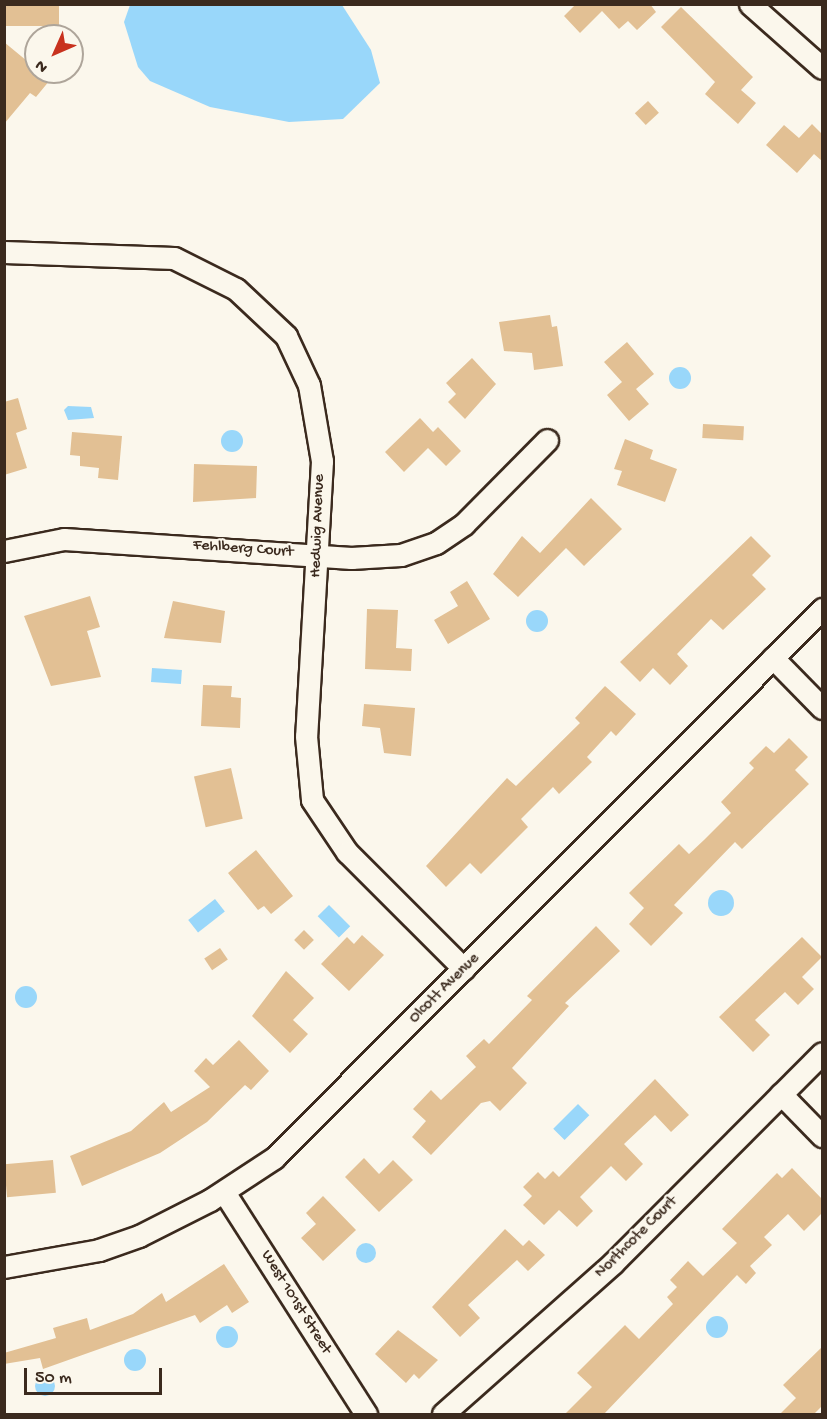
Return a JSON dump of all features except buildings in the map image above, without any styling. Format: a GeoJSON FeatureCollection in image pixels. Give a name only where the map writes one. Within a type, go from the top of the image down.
{"type":"FeatureCollection","features":[{"type":"Feature","properties":{"kind":"street"},"geometry":{"type":"LineString","coordinates":[[750,4],[822,68]]}},
{"type":"Feature","properties":{"kind":"street","name":"Hedwig Avenue"},"geometry":{"type":"LineString","coordinates":[[4,252],[174,258],[220,278],[266,312],[294,351],[314,405],[323,482],[306,736],[312,800],[347,852],[464,969]]}},
{"type":"Feature","properties":{"kind":"street","name":"Fehlberg Court"},"geometry":{"type":"LineString","coordinates":[[4,550],[64,538],[387,558],[436,543],[464,524],[547,440]]}},
{"type":"Feature","properties":{"kind":"street","name":"Olcott Avenue"},"geometry":{"type":"LineString","coordinates":[[4,1268],[118,1244],[224,1192],[293,1141],[822,609]]}},
{"type":"Feature","properties":{"kind":"street"},"geometry":{"type":"LineString","coordinates":[[773,658],[822,708]]}},
{"type":"Feature","properties":{"kind":"street","name":"Northcote Court"},"geometry":{"type":"LineString","coordinates":[[443,1414],[613,1263],[822,1053]]}},
{"type":"Feature","properties":{"kind":"street"},"geometry":{"type":"LineString","coordinates":[[781,1094],[822,1136]]}},
{"type":"Feature","properties":{"kind":"street","name":"West 101st Street"},"geometry":{"type":"LineString","coordinates":[[224,1192],[366,1414]]}},
{"type":"Feature","properties":{"kind":"water"},"geometry":{"type":"Polygon","coordinates":[[[130,5],[342,5],[371,50],[380,83],[343,119],[289,122],[210,107],[150,81],[138,67],[124,22],[130,5]]]}},
{"type":"Feature","properties":{"kind":"water"},"geometry":{"type":"Polygon","coordinates":[[[676,367],[684,367],[691,374],[691,382],[684,389],[676,389],[669,382],[669,374],[676,367]]]}},
{"type":"Feature","properties":{"kind":"water"},"geometry":{"type":"Polygon","coordinates":[[[68,406],[91,407],[94,418],[68,420],[64,410],[68,406]]]}},
{"type":"Feature","properties":{"kind":"water"},"geometry":{"type":"Polygon","coordinates":[[[232,430],[240,433],[243,441],[240,449],[232,452],[224,449],[221,441],[224,433],[232,430]]]}},
{"type":"Feature","properties":{"kind":"water"},"geometry":{"type":"Polygon","coordinates":[[[537,610],[545,613],[548,621],[545,629],[537,632],[529,629],[526,621],[529,613],[537,610]]]}},
{"type":"Feature","properties":{"kind":"water"},"geometry":{"type":"Polygon","coordinates":[[[152,668],[182,670],[181,684],[151,682],[152,668]]]}},
{"type":"Feature","properties":{"kind":"water"},"geometry":{"type":"Polygon","coordinates":[[[721,890],[730,894],[734,903],[730,912],[721,916],[712,912],[708,903],[712,894],[721,890]]]}},
{"type":"Feature","properties":{"kind":"water"},"geometry":{"type":"Polygon","coordinates":[[[215,899],[225,912],[198,933],[188,920],[215,899]]]}},
{"type":"Feature","properties":{"kind":"water"},"geometry":{"type":"Polygon","coordinates":[[[329,905],[350,926],[339,938],[318,916],[329,905]]]}},
{"type":"Feature","properties":{"kind":"water"},"geometry":{"type":"Polygon","coordinates":[[[26,986],[34,989],[37,997],[34,1005],[26,1008],[18,1005],[15,997],[18,989],[26,986]]]}},
{"type":"Feature","properties":{"kind":"water"},"geometry":{"type":"Polygon","coordinates":[[[578,1104],[589,1115],[565,1140],[553,1129],[578,1104]]]}},
{"type":"Feature","properties":{"kind":"water"},"geometry":{"type":"Polygon","coordinates":[[[362,1243],[370,1243],[376,1249],[376,1257],[370,1263],[362,1263],[356,1257],[356,1249],[362,1243]]]}},
{"type":"Feature","properties":{"kind":"water"},"geometry":{"type":"Polygon","coordinates":[[[717,1316],[725,1319],[728,1327],[725,1335],[717,1338],[709,1335],[706,1327],[709,1319],[717,1316]]]}},
{"type":"Feature","properties":{"kind":"water"},"geometry":{"type":"Polygon","coordinates":[[[227,1326],[235,1329],[238,1337],[235,1345],[227,1348],[219,1345],[216,1337],[219,1329],[227,1326]]]}},
{"type":"Feature","properties":{"kind":"water"},"geometry":{"type":"Polygon","coordinates":[[[135,1349],[143,1352],[146,1360],[143,1368],[135,1371],[127,1368],[124,1360],[127,1352],[135,1349]]]}},
{"type":"Feature","properties":{"kind":"water"},"geometry":{"type":"Polygon","coordinates":[[[41,1376],[49,1376],[55,1382],[55,1390],[49,1396],[41,1396],[35,1390],[35,1382],[41,1376]]]}}]}
